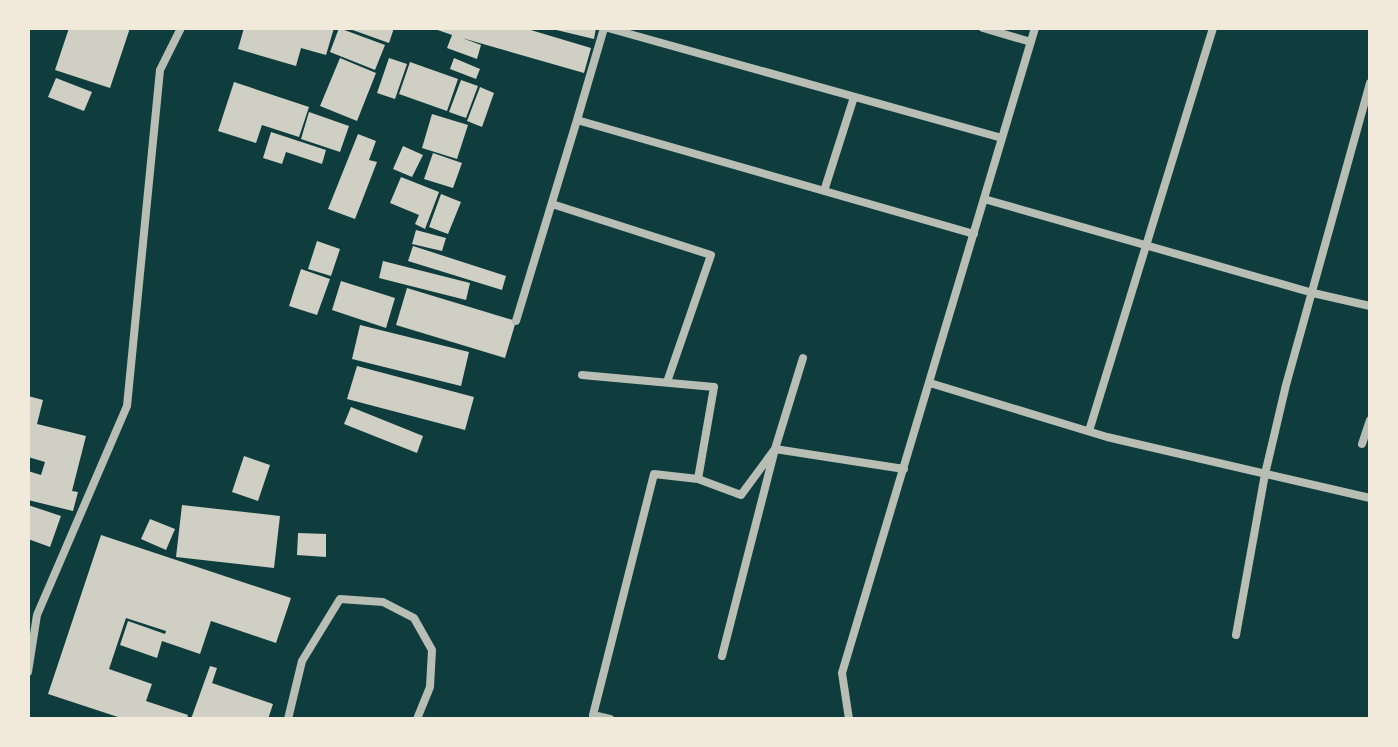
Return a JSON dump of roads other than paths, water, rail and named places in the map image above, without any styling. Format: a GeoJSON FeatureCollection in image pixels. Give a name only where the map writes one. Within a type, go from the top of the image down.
{"type":"FeatureCollection","features":[{"type":"Feature","properties":{"kind":"street"},"geometry":{"type":"LineString","coordinates":[[28,666],[37,615],[127,406],[160,70],[181,28]]}},
{"type":"Feature","properties":{"kind":"street"},"geometry":{"type":"LineString","coordinates":[[516,321],[606,28],[1002,138]]}},
{"type":"Feature","properties":{"kind":"street"},"geometry":{"type":"LineString","coordinates":[[983,28],[1031,42]]}},
{"type":"Feature","properties":{"kind":"street"},"geometry":{"type":"LineString","coordinates":[[849,719],[842,673],[1035,28]]}},
{"type":"Feature","properties":{"kind":"street"},"geometry":{"type":"LineString","coordinates":[[1089,431],[1213,28]]}},
{"type":"Feature","properties":{"kind":"street"},"geometry":{"type":"LineString","coordinates":[[1236,635],[1265,474],[1286,385],[1370,83]]}},
{"type":"Feature","properties":{"kind":"street"},"geometry":{"type":"LineString","coordinates":[[824,191],[854,97]]}},
{"type":"Feature","properties":{"kind":"street"},"geometry":{"type":"LineString","coordinates":[[577,120],[974,234]]}},
{"type":"Feature","properties":{"kind":"street"},"geometry":{"type":"LineString","coordinates":[[984,199],[1313,293],[1370,306]]}},
{"type":"Feature","properties":{"kind":"street"},"geometry":{"type":"LineString","coordinates":[[552,204],[711,255],[667,382]]}},
{"type":"Feature","properties":{"kind":"street"},"geometry":{"type":"LineString","coordinates":[[722,656],[775,449],[803,358]]}},
{"type":"Feature","properties":{"kind":"street"},"geometry":{"type":"LineString","coordinates":[[582,375],[714,387],[698,479]]}},
{"type":"Feature","properties":{"kind":"street"},"geometry":{"type":"LineString","coordinates":[[930,383],[1089,431],[1370,498]]}},
{"type":"Feature","properties":{"kind":"street"},"geometry":{"type":"LineString","coordinates":[[1362,444],[1370,420]]}},
{"type":"Feature","properties":{"kind":"street"},"geometry":{"type":"LineString","coordinates":[[775,449],[904,469]]}},
{"type":"Feature","properties":{"kind":"street"},"geometry":{"type":"LineString","coordinates":[[610,719],[593,715],[654,474],[698,479],[741,495],[775,449]]}},
{"type":"Feature","properties":{"kind":"street"},"geometry":{"type":"LineString","coordinates":[[288,719],[302,661],[340,599],[383,602],[414,618],[432,650],[430,687],[417,719]]}}]}
